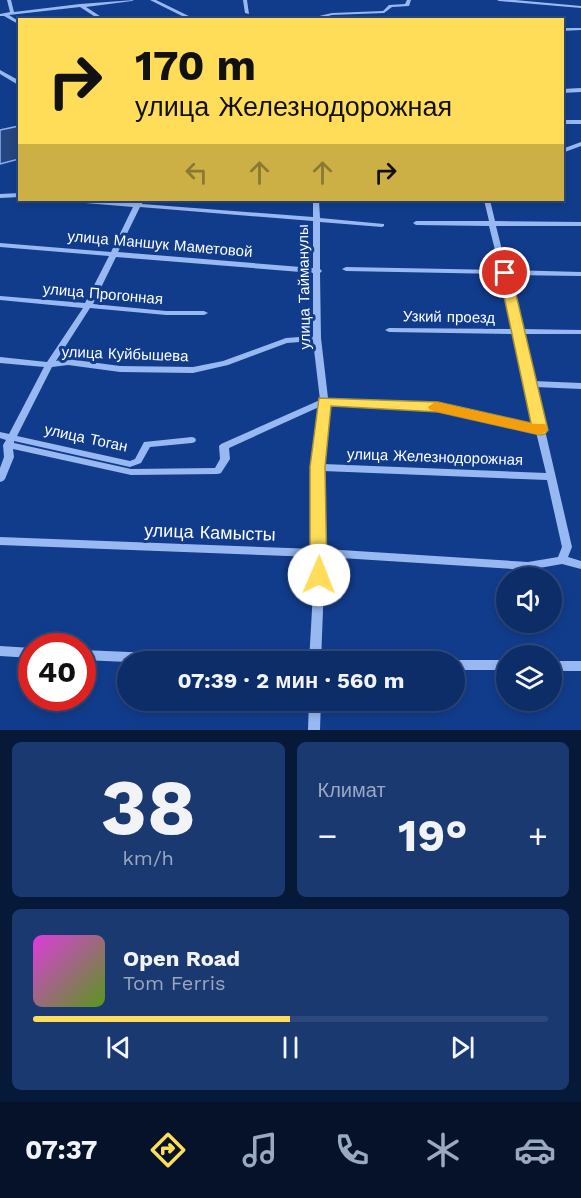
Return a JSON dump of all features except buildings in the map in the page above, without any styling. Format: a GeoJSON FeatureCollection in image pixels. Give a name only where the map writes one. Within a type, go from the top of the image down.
{"type":"FeatureCollection","features":[{"type":"Feature","properties":{"kind":"street"},"geometry":{"type":"LineString","coordinates":[[9,0],[12,13]]}},
{"type":"Feature","properties":{"kind":"street"},"geometry":{"type":"LineString","coordinates":[[2,14],[132,0]]}},
{"type":"Feature","properties":{"kind":"street"},"geometry":{"type":"LineString","coordinates":[[152,0],[191,18]]}},
{"type":"Feature","properties":{"kind":"street"},"geometry":{"type":"LineString","coordinates":[[244,0],[247,13]]}},
{"type":"Feature","properties":{"kind":"street"},"geometry":{"type":"LineString","coordinates":[[313,18],[332,14],[384,12],[391,6],[407,5],[409,0]]}},
{"type":"Feature","properties":{"kind":"street"},"geometry":{"type":"LineString","coordinates":[[498,0],[581,7]]}},
{"type":"Feature","properties":{"kind":"street"},"geometry":{"type":"LineString","coordinates":[[80,5],[101,18]]}},
{"type":"Feature","properties":{"kind":"street"},"geometry":{"type":"LineString","coordinates":[[2,14],[18,23]]}},
{"type":"Feature","properties":{"kind":"street"},"geometry":{"type":"LineString","coordinates":[[564,30],[581,29]]}},
{"type":"Feature","properties":{"kind":"street"},"geometry":{"type":"LineString","coordinates":[[0,72],[18,83]]}},
{"type":"Feature","properties":{"kind":"street"},"geometry":{"type":"LineString","coordinates":[[564,91],[581,90]]}},
{"type":"Feature","properties":{"kind":"street"},"geometry":{"type":"LineString","coordinates":[[564,122],[581,122]]}},
{"type":"Feature","properties":{"kind":"street"},"geometry":{"type":"LineString","coordinates":[[564,150],[581,144]]}},
{"type":"Feature","properties":{"kind":"street"},"geometry":{"type":"LineString","coordinates":[[0,196],[18,195]]}},
{"type":"Feature","properties":{"kind":"street"},"geometry":{"type":"LineString","coordinates":[[95,201],[382,225]]}},
{"type":"Feature","properties":{"kind":"street","name":"улица Тайманулы"},"geometry":{"type":"LineString","coordinates":[[316,201],[318,270],[316,338],[324,401],[318,467],[320,553],[316,651]]}},
{"type":"Feature","properties":{"kind":"street"},"geometry":{"type":"LineString","coordinates":[[487,201],[567,547],[562,560],[581,565]]}},
{"type":"Feature","properties":{"kind":"street"},"geometry":{"type":"LineString","coordinates":[[0,479],[10,441],[49,365],[88,306],[138,203]]}},
{"type":"Feature","properties":{"kind":"street"},"geometry":{"type":"LineString","coordinates":[[416,223],[581,224]]}},
{"type":"Feature","properties":{"kind":"street","name":"улица Маншук Маметовой"},"geometry":{"type":"LineString","coordinates":[[0,245],[318,270]]}},
{"type":"Feature","properties":{"kind":"street"},"geometry":{"type":"LineString","coordinates":[[346,269],[581,274]]}},
{"type":"Feature","properties":{"kind":"street","name":"улица Прогонная"},"geometry":{"type":"LineString","coordinates":[[0,298],[204,313]]}},
{"type":"Feature","properties":{"kind":"street","name":"Узкий проезд"},"geometry":{"type":"LineString","coordinates":[[389,330],[581,332]]}},
{"type":"Feature","properties":{"kind":"street","name":"улица Куйбышева"},"geometry":{"type":"LineString","coordinates":[[0,360],[49,365],[68,362],[120,369],[193,370],[225,363],[286,341],[316,338]]}},
{"type":"Feature","properties":{"kind":"street"},"geometry":{"type":"LineString","coordinates":[[530,384],[581,386]]}},
{"type":"Feature","properties":{"kind":"street"},"geometry":{"type":"LineString","coordinates":[[10,441],[131,472],[218,471],[225,459],[224,446],[324,401],[438,407],[540,430]]}},
{"type":"Feature","properties":{"kind":"street","name":"улица Тоган"},"geometry":{"type":"LineString","coordinates":[[0,435],[10,441],[130,464],[138,461],[147,444],[192,440]]}},
{"type":"Feature","properties":{"kind":"street","name":"улица Железнодорожная"},"geometry":{"type":"LineString","coordinates":[[318,467],[551,477]]}},
{"type":"Feature","properties":{"kind":"street","name":"улица Камысты"},"geometry":{"type":"LineString","coordinates":[[0,541],[320,553],[528,566],[562,560]]}},
{"type":"Feature","properties":{"kind":"street"},"geometry":{"type":"LineString","coordinates":[[0,651],[18,652]]}},
{"type":"Feature","properties":{"kind":"street"},"geometry":{"type":"LineString","coordinates":[[96,656],[117,656]]}},
{"type":"Feature","properties":{"kind":"street"},"geometry":{"type":"LineString","coordinates":[[465,665],[496,665]]}},
{"type":"Feature","properties":{"kind":"street"},"geometry":{"type":"LineString","coordinates":[[562,666],[581,666]]}},
{"type":"Feature","properties":{"kind":"street"},"geometry":{"type":"LineString","coordinates":[[314,730],[315,711]]}},
{"type":"Feature","properties":{"kind":"water"},"geometry":{"type":"Polygon","coordinates":[[[18,126],[18,159],[0,164],[0,130],[18,126]]]}},
{"type":"Feature","properties":{"kind":"slow traffic"},"geometry":{"type":"LineString","coordinates":[[435,407],[540,430],[540,427]]}},
{"type":"Feature","properties":{"kind":"route"},"geometry":{"type":"LineString","coordinates":[[319,575],[318,467],[324,401],[438,407],[540,430],[505,273]]}}]}
